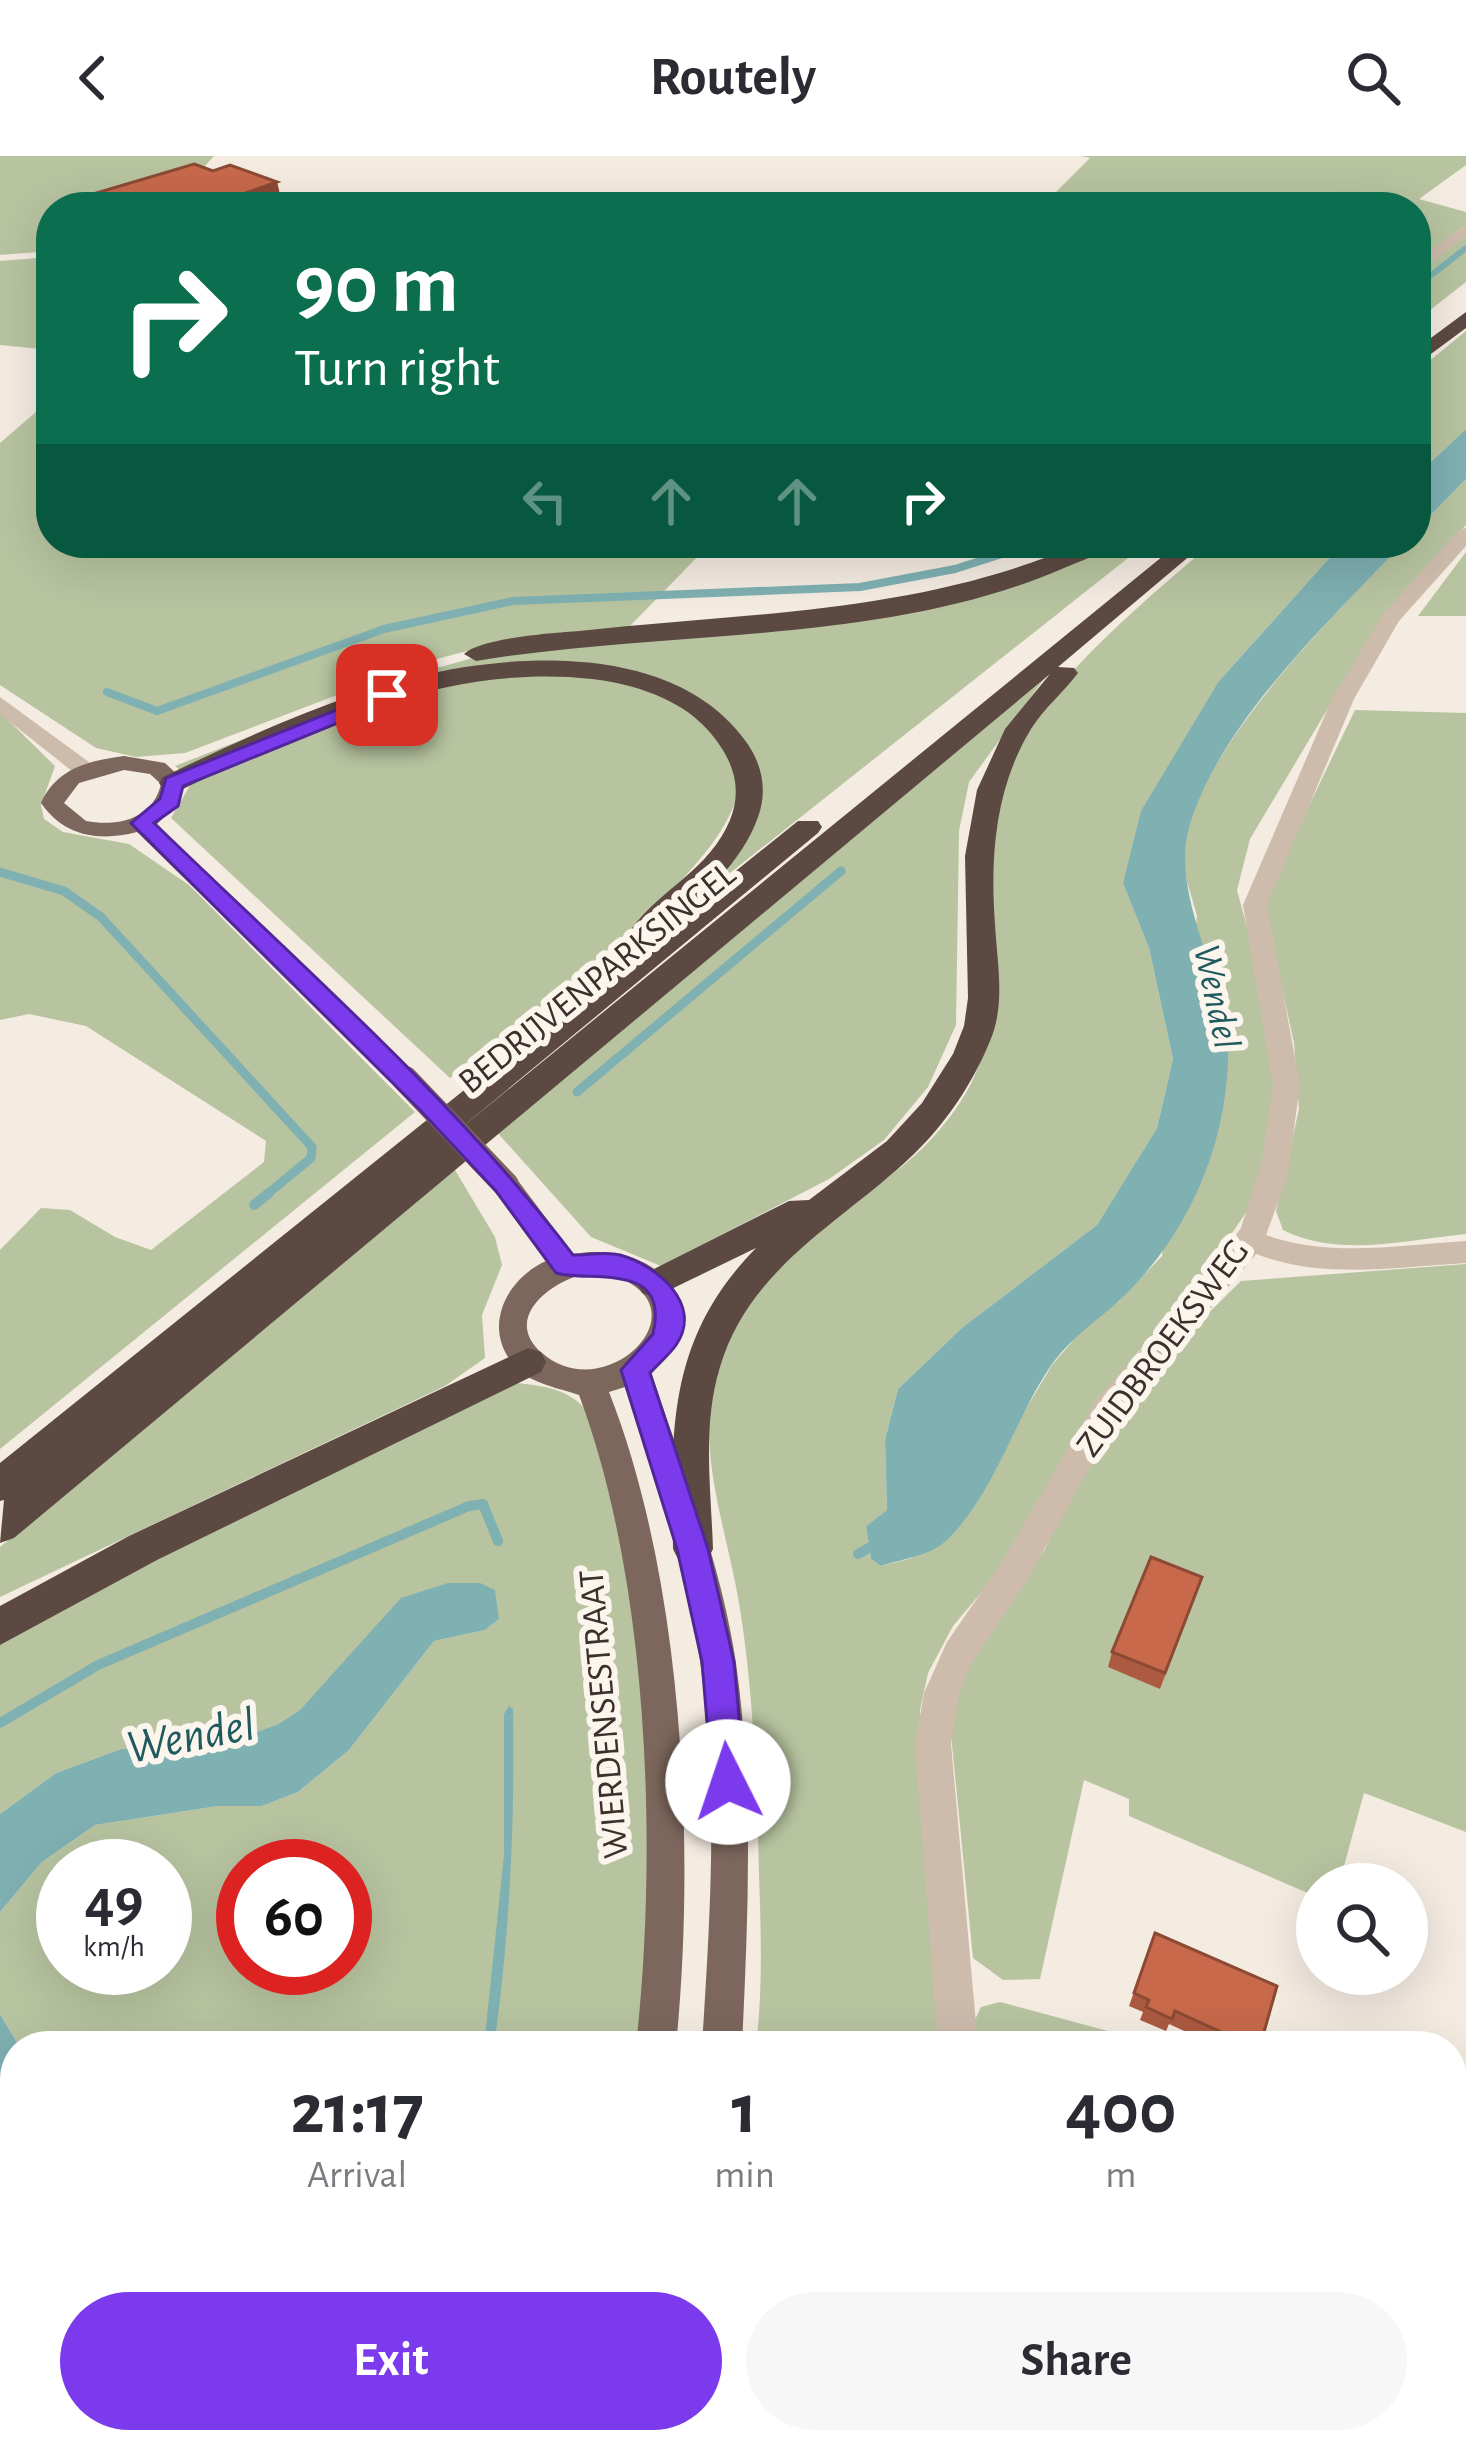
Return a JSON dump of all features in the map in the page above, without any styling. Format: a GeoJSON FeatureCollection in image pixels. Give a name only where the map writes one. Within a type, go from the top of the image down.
{"type":"FeatureCollection","features":[{"type":"Feature","properties":{"kind":"highway"},"geometry":{"type":"LineString","coordinates":[[1431,327],[1466,298]]}},
{"type":"Feature","properties":{"kind":"highway"},"geometry":{"type":"LineString","coordinates":[[1431,347],[1466,318]]}},
{"type":"Feature","properties":{"kind":"highway"},"geometry":{"type":"LineString","coordinates":[[165,776],[401,675],[478,653],[576,636],[809,619],[898,606],[975,590],[1061,558]]}},
{"type":"Feature","properties":{"kind":"highway","name":"BEDRIJVENPARKSINGEL"},"geometry":{"type":"LineString","coordinates":[[0,1485],[533,1048],[1159,558]]}},
{"type":"Feature","properties":{"kind":"highway","name":"BEDRIJVENPARKSINGEL"},"geometry":{"type":"LineString","coordinates":[[0,1526],[1160,558]]}},
{"type":"Feature","properties":{"kind":"highway"},"geometry":{"type":"LineString","coordinates":[[693,1549],[692,1423],[710,1342],[744,1283],[848,1187],[899,1149],[950,1093],[979,1031],[983,965],[976,878],[980,831],[1008,741],[1045,692],[1113,628],[1161,558]]}},
{"type":"Feature","properties":{"kind":"highway"},"geometry":{"type":"LineString","coordinates":[[165,776],[387,695],[461,676],[514,669],[573,670],[624,677],[658,688],[688,701],[724,728],[743,756],[750,781],[748,806],[729,845],[676,904],[534,1024],[317,1228]]}},
{"type":"Feature","properties":{"kind":"highway"},"geometry":{"type":"LineString","coordinates":[[655,1284],[848,1187]]}},
{"type":"Feature","properties":{"kind":"highway"},"geometry":{"type":"LineString","coordinates":[[0,1627],[142,1548],[528,1362]]}},
{"type":"Feature","properties":{"kind":"main road"},"geometry":{"type":"LineString","coordinates":[[124,763],[165,776],[170,801],[141,823],[92,830],[58,817],[52,803],[56,791],[85,770],[124,763]]}},
{"type":"Feature","properties":{"kind":"main road"},"geometry":{"type":"LineString","coordinates":[[141,823],[506,1185],[566,1266]]}},
{"type":"Feature","properties":{"kind":"main road"},"geometry":{"type":"LineString","coordinates":[[615,1263],[655,1284],[666,1300],[670,1319],[666,1339],[635,1370],[590,1382],[546,1373],[528,1362],[516,1345],[511,1326],[515,1307],[544,1275],[566,1266],[615,1263]]}},
{"type":"Feature","properties":{"kind":"main road"},"geometry":{"type":"LineString","coordinates":[[635,1370],[693,1549],[718,1662],[732,1861],[723,2031]]}},
{"type":"Feature","properties":{"kind":"main road","name":"WIERDENSESTRAAT"},"geometry":{"type":"LineString","coordinates":[[590,1382],[620,1457],[641,1558],[655,1668],[665,1850],[658,2031]]}},
{"type":"Feature","properties":{"kind":"street"},"geometry":{"type":"LineString","coordinates":[[1431,257],[1466,230]]}},
{"type":"Feature","properties":{"kind":"street","name":"ZUIDBROEKSWEG"},"geometry":{"type":"LineString","coordinates":[[957,2031],[934,1744],[935,1712],[944,1677],[960,1644],[1036,1537],[1108,1408],[1250,1240],[1276,1157],[1287,1068],[1257,937],[1255,905],[1343,699],[1390,618],[1466,534]]}},
{"type":"Feature","properties":{"kind":"street"},"geometry":{"type":"LineString","coordinates":[[0,704],[85,770]]}},
{"type":"Feature","properties":{"kind":"street"},"geometry":{"type":"LineString","coordinates":[[1250,1240],[1295,1257],[1337,1260],[1466,1252]]}},
{"type":"Feature","properties":{"kind":"green space"},"geometry":{"type":"Polygon","coordinates":[[[0,156],[214,156],[203,168],[129,192],[36,192],[36,252],[0,255],[0,156]]]}},
{"type":"Feature","properties":{"kind":"green space"},"geometry":{"type":"Polygon","coordinates":[[[1081,156],[1466,156],[1466,165],[1429,192],[1056,192],[1090,158],[1081,156]]]}},
{"type":"Feature","properties":{"kind":"green space"},"geometry":{"type":"Polygon","coordinates":[[[1431,202],[1466,212],[1466,225],[1431,251],[1431,202]]]}},
{"type":"Feature","properties":{"kind":"green space"},"geometry":{"type":"Polygon","coordinates":[[[1466,234],[1466,282],[1431,309],[1431,262],[1466,234]]]}},
{"type":"Feature","properties":{"kind":"green space"},"geometry":{"type":"Polygon","coordinates":[[[36,258],[36,349],[0,345],[0,261],[36,258]]]}},
{"type":"Feature","properties":{"kind":"green space"},"geometry":{"type":"Polygon","coordinates":[[[1466,331],[1466,429],[1431,462],[1431,360],[1466,331]]]}},
{"type":"Feature","properties":{"kind":"green space"},"geometry":{"type":"Polygon","coordinates":[[[36,412],[36,558],[696,558],[629,627],[482,647],[418,664],[185,753],[136,757],[96,748],[0,685],[0,443],[36,412]]]}},
{"type":"Feature","properties":{"kind":"green space"},"geometry":{"type":"Polygon","coordinates":[[[1466,479],[1466,525],[1383,616],[1250,839],[1237,890],[1275,1032],[1276,1107],[1251,1205],[1185,1303],[1098,1403],[1012,1556],[953,1626],[928,1673],[920,1710],[921,1759],[942,2031],[757,2031],[761,1939],[752,1716],[742,1622],[710,1455],[710,1399],[728,1329],[795,1247],[905,1164],[959,1104],[978,1067],[989,1028],[994,948],[991,867],[1000,786],[1013,753],[1059,686],[1195,558],[1330,558],[1219,681],[1123,883],[1149,948],[1173,1059],[1157,1128],[1097,1225],[963,1327],[898,1389],[885,1440],[887,1510],[866,1526],[871,1559],[881,1566],[912,1558],[1020,1419],[1052,1365],[1089,1322],[1119,1301],[1162,1256],[1197,916],[1184,861],[1190,821],[1235,734],[1304,648],[1389,558],[1431,558],[1431,515],[1466,479]]]}},
{"type":"Feature","properties":{"kind":"green space"},"geometry":{"type":"Polygon","coordinates":[[[1466,552],[1466,616],[1418,616],[1466,552]]]}},
{"type":"Feature","properties":{"kind":"green space"},"geometry":{"type":"Polygon","coordinates":[[[1055,558],[1128,558],[663,926],[734,855],[744,740],[721,716],[661,683],[481,668],[181,771],[175,766],[394,680],[480,656],[833,621],[1055,558]]]}},
{"type":"Feature","properties":{"kind":"green space"},"geometry":{"type":"Polygon","coordinates":[[[1049,672],[969,782],[959,831],[956,1025],[928,1087],[884,1140],[829,1179],[661,1266],[591,1237],[494,1129],[1049,672]]]}},
{"type":"Feature","properties":{"kind":"green space"},"geometry":{"type":"Polygon","coordinates":[[[568,674],[655,693],[694,713],[721,745],[738,787],[727,821],[662,900],[568,984],[450,1078],[171,818],[192,782],[224,765],[401,698],[468,679],[568,674]]]}},
{"type":"Feature","properties":{"kind":"green space"},"geometry":{"type":"Polygon","coordinates":[[[1355,710],[1466,713],[1466,1234],[1373,1245],[1327,1243],[1283,1230],[1276,1211],[1299,1109],[1294,1043],[1263,901],[1355,710]]]}},
{"type":"Feature","properties":{"kind":"green space"},"geometry":{"type":"Polygon","coordinates":[[[0,712],[55,766],[41,805],[44,819],[63,832],[129,844],[189,885],[415,1112],[0,1449],[0,1250],[41,1208],[70,1210],[115,1237],[151,1250],[264,1162],[266,1141],[86,1026],[29,1014],[0,1020],[0,712]]]}},
{"type":"Feature","properties":{"kind":"green space"},"geometry":{"type":"Polygon","coordinates":[[[452,1165],[495,1237],[502,1265],[482,1315],[485,1358],[445,1386],[0,1597],[0,1547],[452,1165]]]}},
{"type":"Feature","properties":{"kind":"green space"},"geometry":{"type":"Polygon","coordinates":[[[1466,1264],[1466,1832],[1364,1793],[1345,1863],[1296,1863],[1296,1888],[1129,1816],[1129,1799],[1084,1780],[1040,1979],[1003,1980],[973,1958],[949,1714],[976,1644],[1045,1549],[1062,1511],[1128,1405],[1183,1338],[1241,1281],[1466,1264]]]}},
{"type":"Feature","properties":{"kind":"green space"},"geometry":{"type":"Polygon","coordinates":[[[499,1382],[558,1391],[583,1406],[593,1419],[612,1458],[649,1743],[647,1998],[642,2031],[10,2031],[0,2014],[0,1912],[36,1869],[36,1995],[192,1995],[192,1839],[75,1839],[95,1825],[218,1806],[262,1806],[298,1792],[349,1750],[434,1641],[485,1630],[499,1619],[334,1674],[300,1710],[238,1739],[121,1749],[56,1773],[0,1814],[0,1639],[499,1382]]]}},
{"type":"Feature","properties":{"kind":"green space"},"geometry":{"type":"Polygon","coordinates":[[[1000,2002],[1108,2031],[973,2031],[981,2007],[1000,2002]]]}},
{"type":"Feature","properties":{"kind":"water"},"geometry":{"type":"Polygon","coordinates":[[[1466,429],[1466,479],[1431,515],[1431,462],[1466,429]]]}},
{"type":"Feature","properties":{"kind":"water"},"geometry":{"type":"Polygon","coordinates":[[[1329,558],[1389,558],[1253,710],[1206,785],[1190,824],[1187,881],[1221,1003],[1228,1063],[1219,1129],[1198,1191],[1145,1274],[1050,1367],[964,1521],[933,1549],[881,1566],[871,1559],[866,1526],[887,1510],[885,1440],[898,1389],[963,1327],[1097,1225],[1157,1128],[1173,1059],[1149,948],[1123,883],[1141,811],[1219,681],[1329,558]]]}},
{"type":"Feature","properties":{"kind":"water"},"geometry":{"type":"Polygon","coordinates":[[[448,1583],[480,1583],[495,1590],[499,1619],[485,1630],[434,1641],[349,1750],[298,1792],[262,1806],[218,1806],[95,1825],[75,1839],[36,1839],[36,1869],[0,1912],[0,1814],[56,1773],[121,1749],[238,1739],[278,1724],[300,1710],[401,1598],[448,1583]]]}},
{"type":"Feature","properties":{"kind":"water"},"geometry":{"type":"Polygon","coordinates":[[[509,1706],[513,1709],[508,1920],[496,2031],[486,2031],[504,1855],[504,1714],[509,1706]]]}},
{"type":"Feature","properties":{"kind":"building"},"geometry":{"type":"Polygon","coordinates":[[[194,164],[213,171],[230,165],[277,182],[248,192],[100,192],[194,164]]]}},
{"type":"Feature","properties":{"kind":"building"},"geometry":{"type":"Polygon","coordinates":[[[1151,1557],[1202,1577],[1165,1673],[1112,1652],[1151,1557]]]}},
{"type":"Feature","properties":{"kind":"building"},"geometry":{"type":"Polygon","coordinates":[[[1155,1933],[1277,1986],[1264,2031],[1219,2031],[1175,2011],[1172,2019],[1146,2007],[1149,2000],[1134,1993],[1155,1933]]]}},
{"type":"Feature","properties":{"kind":"waterway"},"geometry":{"type":"LineString","coordinates":[[1431,275],[1466,248]]}},
{"type":"Feature","properties":{"kind":"waterway"},"geometry":{"type":"LineString","coordinates":[[107,692],[157,711],[384,629],[513,601],[860,587],[989,558]]}},
{"type":"Feature","properties":{"kind":"waterway"},"geometry":{"type":"LineString","coordinates":[[577,1092],[841,871]]}},
{"type":"Feature","properties":{"kind":"waterway"},"geometry":{"type":"LineString","coordinates":[[0,872],[64,891],[101,917],[312,1147],[311,1158],[265,1196]]}},
{"type":"Feature","properties":{"kind":"waterway"},"geometry":{"type":"LineString","coordinates":[[254,1205],[269,1193]]}},
{"type":"Feature","properties":{"kind":"waterway"},"geometry":{"type":"LineString","coordinates":[[0,1723],[98,1665],[469,1506],[483,1504],[498,1541]]}},
{"type":"Feature","properties":{"kind":"waterway","name":"Wendel"},"geometry":{"type":"LineString","coordinates":[[858,1554],[881,1541]]}},
{"type":"Feature","properties":{"kind":"route"},"geometry":{"type":"LineString","coordinates":[[387,695],[196,771],[173,783],[170,801],[141,823],[372,1047],[506,1185],[566,1266],[615,1263],[655,1284],[666,1300],[670,1319],[666,1339],[635,1370],[693,1549],[718,1662],[728,1782]]}}]}
